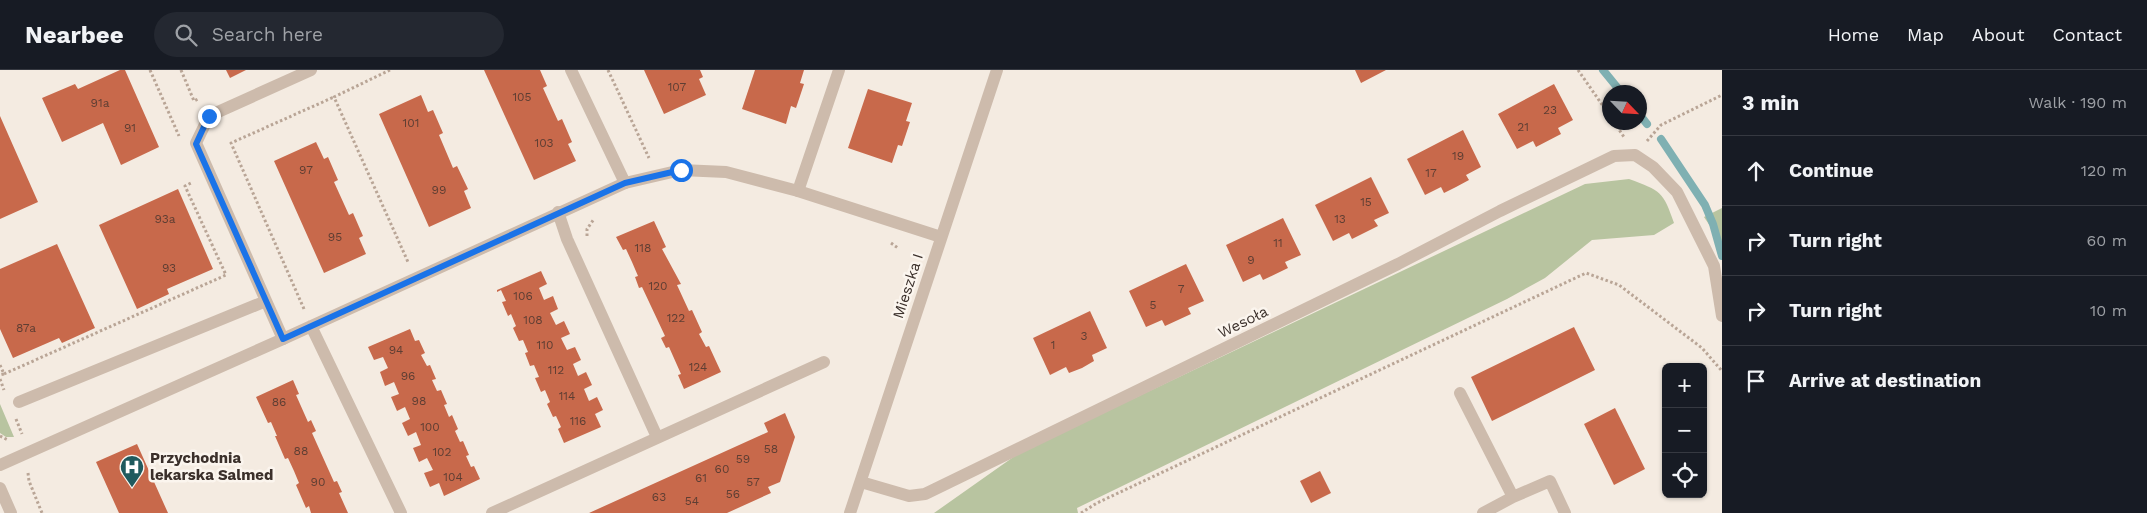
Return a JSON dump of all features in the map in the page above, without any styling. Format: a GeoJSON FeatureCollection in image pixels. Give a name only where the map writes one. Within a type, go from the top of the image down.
{"type":"FeatureCollection","features":[{"type":"Feature","properties":{"kind":"street"},"geometry":{"type":"LineString","coordinates":[[283,339],[196,144],[209,116],[310,70]]}},
{"type":"Feature","properties":{"kind":"street"},"geometry":{"type":"LineString","coordinates":[[571,70],[625,183]]}},
{"type":"Feature","properties":{"kind":"street"},"geometry":{"type":"LineString","coordinates":[[798,190],[839,70]]}},
{"type":"Feature","properties":{"kind":"street","name":"Mieszka I"},"geometry":{"type":"LineString","coordinates":[[850,513],[997,70]]}},
{"type":"Feature","properties":{"kind":"street"},"geometry":{"type":"LineString","coordinates":[[1635,155],[1653,167],[1677,192],[1714,266],[1722,316]]}},
{"type":"Feature","properties":{"kind":"street","name":"Wesoła"},"geometry":{"type":"LineString","coordinates":[[861,482],[908,496],[924,494],[1398,264],[1614,156],[1635,155]]}},
{"type":"Feature","properties":{"kind":"street"},"geometry":{"type":"LineString","coordinates":[[0,465],[283,339],[625,183],[681,170],[726,172],[798,190],[941,237]]}},
{"type":"Feature","properties":{"kind":"street"},"geometry":{"type":"LineString","coordinates":[[558,212],[568,240],[657,438]]}},
{"type":"Feature","properties":{"kind":"street"},"geometry":{"type":"LineString","coordinates":[[19,402],[266,301]]}},
{"type":"Feature","properties":{"kind":"street"},"geometry":{"type":"LineString","coordinates":[[311,326],[401,513]]}},
{"type":"Feature","properties":{"kind":"street"},"geometry":{"type":"LineString","coordinates":[[492,513],[824,362]]}},
{"type":"Feature","properties":{"kind":"street"},"geometry":{"type":"LineString","coordinates":[[1460,393],[1513,498]]}},
{"type":"Feature","properties":{"kind":"street"},"geometry":{"type":"LineString","coordinates":[[1483,513],[1550,481],[1565,513]]}},
{"type":"Feature","properties":{"kind":"street"},"geometry":{"type":"LineString","coordinates":[[0,488],[10,513]]}},
{"type":"Feature","properties":{"kind":"path"},"geometry":{"type":"LineString","coordinates":[[150,70],[182,143]]}},
{"type":"Feature","properties":{"kind":"path"},"geometry":{"type":"LineString","coordinates":[[181,70],[194,101],[203,97]]}},
{"type":"Feature","properties":{"kind":"path"},"geometry":{"type":"LineString","coordinates":[[305,311],[232,143],[390,70]]}},
{"type":"Feature","properties":{"kind":"path"},"geometry":{"type":"LineString","coordinates":[[608,70],[650,160]]}},
{"type":"Feature","properties":{"kind":"path"},"geometry":{"type":"LineString","coordinates":[[1578,70],[1602,104]]}},
{"type":"Feature","properties":{"kind":"path"},"geometry":{"type":"LineString","coordinates":[[1635,155],[1661,125],[1722,95]]}},
{"type":"Feature","properties":{"kind":"path"},"geometry":{"type":"LineString","coordinates":[[334,97],[409,265]]}},
{"type":"Feature","properties":{"kind":"path"},"geometry":{"type":"LineString","coordinates":[[0,365],[2,375],[226,275],[185,186],[198,180]]}},
{"type":"Feature","properties":{"kind":"path"},"geometry":{"type":"LineString","coordinates":[[588,242],[587,229],[594,218],[602,214]]}},
{"type":"Feature","properties":{"kind":"path"},"geometry":{"type":"LineString","coordinates":[[884,238],[898,248]]}},
{"type":"Feature","properties":{"kind":"path"},"geometry":{"type":"LineString","coordinates":[[1082,513],[1097,503],[1586,273],[1619,284],[1702,348],[1722,371]]}},
{"type":"Feature","properties":{"kind":"path"},"geometry":{"type":"LineString","coordinates":[[27,453],[28,481],[42,513]]}},
{"type":"Feature","properties":{"kind":"green space"},"geometry":{"type":"Polygon","coordinates":[[[1629,179],[1648,186],[1659,194],[1667,204],[1674,223],[1654,235],[1592,240],[1545,278],[1507,299],[1077,508],[1078,513],[934,513],[1019,453],[1585,184],[1629,179]]]}},
{"type":"Feature","properties":{"kind":"green space"},"geometry":{"type":"Polygon","coordinates":[[[1722,208],[1722,244],[1704,217],[1722,208]]]}},
{"type":"Feature","properties":{"kind":"green space"},"geometry":{"type":"Polygon","coordinates":[[[0,404],[14,437],[6,437],[0,433],[0,404]]]}},
{"type":"Feature","properties":{"kind":"building"},"geometry":{"type":"Polygon","coordinates":[[[120,70],[125,70],[159,147],[121,165],[103,123],[62,142],[42,98],[75,84],[78,89],[120,70]]]}},
{"type":"Feature","properties":{"kind":"building"},"geometry":{"type":"Polygon","coordinates":[[[226,70],[246,70],[230,78],[226,70]]]}},
{"type":"Feature","properties":{"kind":"building"},"geometry":{"type":"Polygon","coordinates":[[[484,70],[540,70],[547,86],[543,88],[558,121],[562,119],[572,142],[568,144],[576,161],[534,180],[484,70]]]}},
{"type":"Feature","properties":{"kind":"building"},"geometry":{"type":"Polygon","coordinates":[[[644,70],[700,70],[703,77],[699,79],[706,95],[664,114],[644,70]]]}},
{"type":"Feature","properties":{"kind":"building"},"geometry":{"type":"Polygon","coordinates":[[[755,70],[804,70],[800,83],[804,84],[796,108],[791,106],[786,124],[742,109],[755,70]]]}},
{"type":"Feature","properties":{"kind":"building"},"geometry":{"type":"Polygon","coordinates":[[[1355,70],[1386,70],[1361,83],[1355,70]]]}},
{"type":"Feature","properties":{"kind":"building"},"geometry":{"type":"Polygon","coordinates":[[[1554,84],[1573,120],[1558,128],[1561,134],[1536,147],[1533,141],[1517,149],[1498,114],[1554,84]]]}},
{"type":"Feature","properties":{"kind":"building"},"geometry":{"type":"Polygon","coordinates":[[[868,89],[912,103],[906,121],[910,122],[902,146],[898,145],[892,163],[848,148],[868,89]]]}},
{"type":"Feature","properties":{"kind":"building"},"geometry":{"type":"Polygon","coordinates":[[[421,95],[428,112],[433,110],[443,133],[439,135],[453,168],[457,166],[468,189],[464,191],[471,208],[429,227],[379,114],[421,95]]]}},
{"type":"Feature","properties":{"kind":"building"},"geometry":{"type":"Polygon","coordinates":[[[0,116],[38,202],[0,219],[0,116]]]}},
{"type":"Feature","properties":{"kind":"building"},"geometry":{"type":"Polygon","coordinates":[[[1463,130],[1481,167],[1466,175],[1469,180],[1444,193],[1441,187],[1425,195],[1407,159],[1463,130]]]}},
{"type":"Feature","properties":{"kind":"building"},"geometry":{"type":"Polygon","coordinates":[[[316,142],[324,159],[328,157],[338,180],[334,182],[349,215],[353,213],[363,236],[359,238],[366,254],[324,273],[274,161],[316,142]]]}},
{"type":"Feature","properties":{"kind":"building"},"geometry":{"type":"Polygon","coordinates":[[[1371,177],[1389,213],[1374,220],[1378,226],[1352,239],[1349,233],[1333,241],[1315,205],[1371,177]]]}},
{"type":"Feature","properties":{"kind":"building"},"geometry":{"type":"Polygon","coordinates":[[[178,189],[213,269],[167,289],[169,294],[137,309],[99,225],[178,189]]]}},
{"type":"Feature","properties":{"kind":"building"},"geometry":{"type":"Polygon","coordinates":[[[1283,218],[1301,255],[1285,262],[1288,268],[1263,280],[1260,274],[1243,282],[1226,245],[1283,218]]]}},
{"type":"Feature","properties":{"kind":"building"},"geometry":{"type":"Polygon","coordinates":[[[654,221],[666,247],[662,249],[681,284],[677,285],[689,311],[692,310],[702,332],[699,334],[706,347],[709,346],[721,372],[684,389],[678,375],[681,374],[669,347],[666,348],[661,338],[665,336],[642,287],[639,288],[635,277],[638,276],[632,262],[626,249],[623,250],[616,237],[654,221]]]}},
{"type":"Feature","properties":{"kind":"building"},"geometry":{"type":"Polygon","coordinates":[[[57,244],[95,328],[62,343],[59,338],[13,358],[0,329],[0,269],[57,244]]]}},
{"type":"Feature","properties":{"kind":"building"},"geometry":{"type":"Polygon","coordinates":[[[1186,264],[1204,301],[1188,308],[1191,314],[1165,326],[1162,320],[1146,327],[1129,291],[1186,264]]]}},
{"type":"Feature","properties":{"kind":"building"},"geometry":{"type":"Polygon","coordinates":[[[541,271],[547,284],[539,288],[544,300],[553,296],[558,309],[550,313],[556,325],[564,321],[570,334],[561,338],[567,350],[575,347],[581,360],[573,364],[578,376],[586,372],[592,385],[584,389],[589,401],[597,397],[603,410],[595,414],[601,427],[564,443],[558,429],[561,427],[556,416],[553,417],[547,404],[550,402],[545,390],[541,392],[535,378],[539,377],[534,365],[530,366],[525,353],[528,352],[523,340],[519,341],[513,328],[516,326],[511,314],[508,316],[502,302],[506,301],[501,290],[497,292],[497,290],[541,271]]]}},
{"type":"Feature","properties":{"kind":"building"},"geometry":{"type":"Polygon","coordinates":[[[1090,311],[1107,348],[1092,355],[1094,361],[1082,368],[1069,373],[1066,367],[1050,375],[1033,338],[1090,311]]]}},
{"type":"Feature","properties":{"kind":"building"},"geometry":{"type":"Polygon","coordinates":[[[1574,327],[1595,370],[1492,421],[1471,377],[1574,327]]]}},
{"type":"Feature","properties":{"kind":"building"},"geometry":{"type":"Polygon","coordinates":[[[410,329],[415,341],[419,340],[425,353],[421,355],[427,366],[430,365],[436,379],[432,380],[437,391],[441,390],[447,404],[444,405],[449,417],[452,415],[458,429],[455,431],[460,442],[463,441],[469,455],[466,456],[471,467],[474,466],[480,479],[444,496],[439,483],[430,487],[424,473],[433,470],[427,458],[419,462],[413,448],[421,445],[416,432],[408,436],[402,423],[410,419],[405,407],[397,411],[391,397],[399,394],[394,382],[385,386],[380,372],[388,368],[383,357],[374,360],[368,347],[410,329]]]}},
{"type":"Feature","properties":{"kind":"building"},"geometry":{"type":"Polygon","coordinates":[[[293,380],[299,394],[296,395],[308,422],[311,420],[316,431],[312,433],[334,482],[337,481],[342,492],[339,493],[348,513],[311,513],[309,506],[306,508],[296,485],[299,483],[294,471],[288,458],[285,459],[271,422],[268,423],[256,397],[293,380]]]}},
{"type":"Feature","properties":{"kind":"building"},"geometry":{"type":"Polygon","coordinates":[[[1615,408],[1645,469],[1614,485],[1584,424],[1615,408]]]}},
{"type":"Feature","properties":{"kind":"building"},"geometry":{"type":"Polygon","coordinates":[[[785,413],[795,437],[780,482],[768,487],[771,493],[727,513],[589,513],[768,432],[764,423],[785,413]]]}},
{"type":"Feature","properties":{"kind":"building","name":"Przychodnia lekarska Salmed"},"geometry":{"type":"Polygon","coordinates":[[[137,444],[168,513],[119,513],[96,462],[137,444]]]}},
{"type":"Feature","properties":{"kind":"building"},"geometry":{"type":"Polygon","coordinates":[[[1320,471],[1331,493],[1311,503],[1300,481],[1320,471]]]}},
{"type":"Feature","properties":{"kind":"waterway"},"geometry":{"type":"LineString","coordinates":[[1603,70],[1615,85]]}},
{"type":"Feature","properties":{"kind":"waterway"},"geometry":{"type":"LineString","coordinates":[[1661,139],[1705,205],[1713,224],[1722,256]]}},
{"type":"Feature","properties":{"kind":"place","name":"Przychodnia lekarska Salmed"},"geometry":{"type":"Point","coordinates":[132,488]}},
{"type":"Feature","properties":{"kind":"route"},"geometry":{"type":"LineString","coordinates":[[209,116],[196,144],[283,339],[625,183],[681,170]]}}]}
